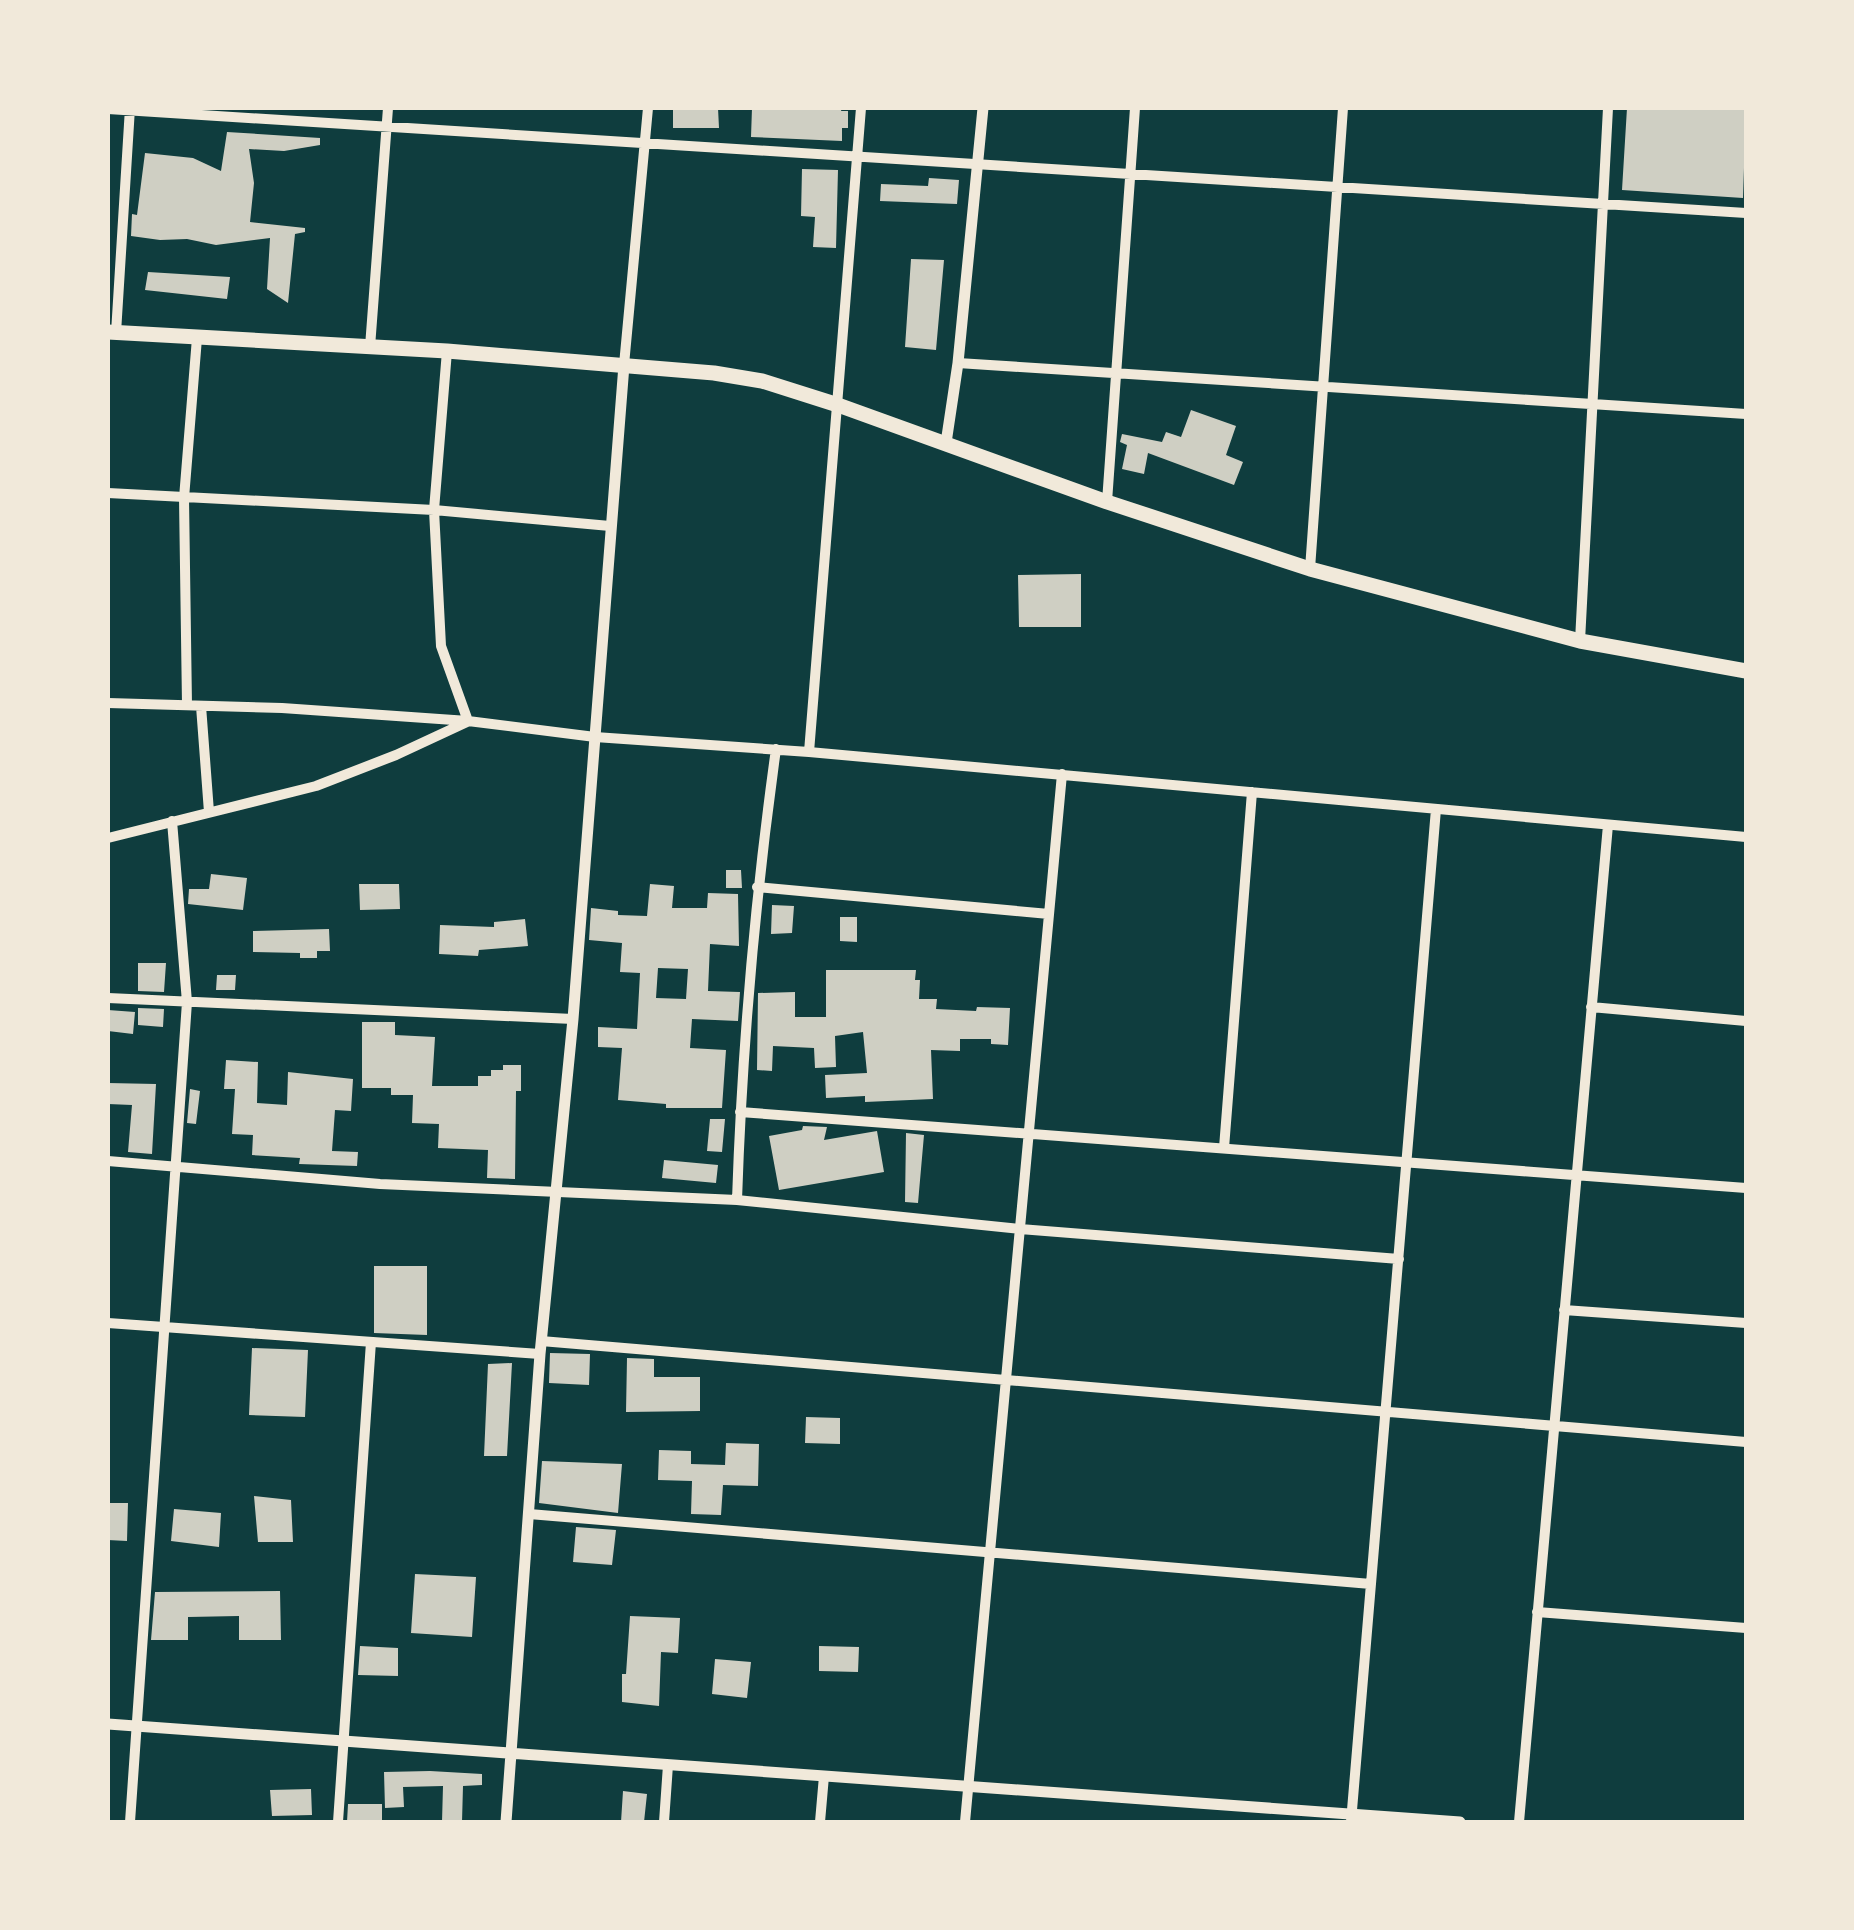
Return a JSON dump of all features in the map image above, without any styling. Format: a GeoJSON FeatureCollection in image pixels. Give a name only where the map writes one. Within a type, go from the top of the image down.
{"type":"FeatureCollection","features":[{"type":"Feature","properties":{"kind":"main road"},"geometry":{"type":"LineString","coordinates":[[112,333],[447,351],[762,381],[1310,569],[1580,641],[1746,671]]}},
{"type":"Feature","properties":{"kind":"street"},"geometry":{"type":"LineString","coordinates":[[370,347],[388,108]]}},
{"type":"Feature","properties":{"kind":"street"},"geometry":{"type":"LineString","coordinates":[[506,1822],[540,1348],[573,1019],[610,526],[648,108]]}},
{"type":"Feature","properties":{"kind":"street"},"geometry":{"type":"LineString","coordinates":[[809,752],[861,108]]}},
{"type":"Feature","properties":{"kind":"street"},"geometry":{"type":"LineString","coordinates":[[946,443],[958,363],[982,108]]}},
{"type":"Feature","properties":{"kind":"street"},"geometry":{"type":"LineString","coordinates":[[1108,502],[1135,108]]}},
{"type":"Feature","properties":{"kind":"street"},"geometry":{"type":"LineString","coordinates":[[1310,569],[1343,108]]}},
{"type":"Feature","properties":{"kind":"street"},"geometry":{"type":"LineString","coordinates":[[1580,641],[1608,108]]}},
{"type":"Feature","properties":{"kind":"street"},"geometry":{"type":"LineString","coordinates":[[108,109],[1746,213]]}},
{"type":"Feature","properties":{"kind":"street"},"geometry":{"type":"LineString","coordinates":[[112,333],[130,109]]}},
{"type":"Feature","properties":{"kind":"street"},"geometry":{"type":"LineString","coordinates":[[188,706],[184,498],[197,338]]}},
{"type":"Feature","properties":{"kind":"street"},"geometry":{"type":"LineString","coordinates":[[447,351],[434,510],[440,646],[468,721]]}},
{"type":"Feature","properties":{"kind":"street"},"geometry":{"type":"LineString","coordinates":[[958,363],[1746,414]]}},
{"type":"Feature","properties":{"kind":"street"},"geometry":{"type":"LineString","coordinates":[[108,493],[434,510],[610,526]]}},
{"type":"Feature","properties":{"kind":"street"},"geometry":{"type":"LineString","coordinates":[[108,703],[468,721],[595,736],[1746,837]]}},
{"type":"Feature","properties":{"kind":"street"},"geometry":{"type":"LineString","coordinates":[[201,706],[209,812]]}},
{"type":"Feature","properties":{"kind":"street"},"geometry":{"type":"LineString","coordinates":[[108,838],[316,786],[468,721]]}},
{"type":"Feature","properties":{"kind":"street"},"geometry":{"type":"LineString","coordinates":[[737,1200],[756,887],[776,749]]}},
{"type":"Feature","properties":{"kind":"street"},"geometry":{"type":"LineString","coordinates":[[965,1822],[1062,774]]}},
{"type":"Feature","properties":{"kind":"street"},"geometry":{"type":"LineString","coordinates":[[1224,1148],[1252,792]]}},
{"type":"Feature","properties":{"kind":"street"},"geometry":{"type":"LineString","coordinates":[[1352,1819],[1436,809]]}},
{"type":"Feature","properties":{"kind":"street"},"geometry":{"type":"LineString","coordinates":[[130,1822],[187,1002],[172,822]]}},
{"type":"Feature","properties":{"kind":"street"},"geometry":{"type":"LineString","coordinates":[[1519,1822],[1608,825]]}},
{"type":"Feature","properties":{"kind":"street"},"geometry":{"type":"LineString","coordinates":[[756,887],[1050,914]]}},
{"type":"Feature","properties":{"kind":"street"},"geometry":{"type":"LineString","coordinates":[[108,998],[573,1019]]}},
{"type":"Feature","properties":{"kind":"street"},"geometry":{"type":"LineString","coordinates":[[1591,1006],[1746,1021]]}},
{"type":"Feature","properties":{"kind":"street"},"geometry":{"type":"LineString","coordinates":[[740,1112],[1746,1188]]}},
{"type":"Feature","properties":{"kind":"street"},"geometry":{"type":"LineString","coordinates":[[108,1161],[380,1184],[737,1200],[1020,1229],[1399,1260]]}},
{"type":"Feature","properties":{"kind":"street"},"geometry":{"type":"LineString","coordinates":[[1564,1310],[1746,1323]]}},
{"type":"Feature","properties":{"kind":"street"},"geometry":{"type":"LineString","coordinates":[[108,1324],[371,1342],[540,1348],[1746,1442]]}},
{"type":"Feature","properties":{"kind":"street"},"geometry":{"type":"LineString","coordinates":[[338,1822],[371,1342]]}},
{"type":"Feature","properties":{"kind":"street"},"geometry":{"type":"LineString","coordinates":[[529,1514],[1371,1584]]}},
{"type":"Feature","properties":{"kind":"street"},"geometry":{"type":"LineString","coordinates":[[1537,1612],[1746,1628]]}},
{"type":"Feature","properties":{"kind":"street"},"geometry":{"type":"LineString","coordinates":[[108,1724],[1352,1819],[1460,1822]]}},
{"type":"Feature","properties":{"kind":"street"},"geometry":{"type":"LineString","coordinates":[[664,1822],[668,1765]]}},
{"type":"Feature","properties":{"kind":"street"},"geometry":{"type":"LineString","coordinates":[[820,1822],[824,1776]]}},
{"type":"Feature","properties":{"kind":"building"},"geometry":{"type":"Polygon","coordinates":[[[673,108],[718,108],[719,128],[673,128],[673,108]]]}},
{"type":"Feature","properties":{"kind":"building"},"geometry":{"type":"Polygon","coordinates":[[[752,108],[842,108],[841,111],[848,111],[848,128],[842,128],[842,141],[751,137],[752,108]]]}},
{"type":"Feature","properties":{"kind":"building"},"geometry":{"type":"Polygon","coordinates":[[[1627,108],[1746,108],[1743,198],[1622,190],[1627,108]]]}},
{"type":"Feature","properties":{"kind":"building"},"geometry":{"type":"Polygon","coordinates":[[[227,132],[320,138],[320,145],[284,151],[249,149],[254,183],[250,222],[305,228],[305,232],[295,234],[288,303],[267,289],[270,238],[216,245],[131,236],[145,153],[193,158],[221,171],[227,132]]]}},
{"type":"Feature","properties":{"kind":"building"},"geometry":{"type":"Polygon","coordinates":[[[802,169],[838,170],[836,248],[813,247],[815,217],[801,216],[802,169]]]}},
{"type":"Feature","properties":{"kind":"building"},"geometry":{"type":"Polygon","coordinates":[[[929,178],[959,180],[957,204],[880,201],[881,184],[928,186],[929,178]]]}},
{"type":"Feature","properties":{"kind":"building"},"geometry":{"type":"Polygon","coordinates":[[[911,259],[944,260],[936,350],[905,347],[911,259]]]}},
{"type":"Feature","properties":{"kind":"building"},"geometry":{"type":"Polygon","coordinates":[[[148,272],[230,277],[227,299],[145,290],[148,272]]]}},
{"type":"Feature","properties":{"kind":"building"},"geometry":{"type":"Polygon","coordinates":[[[1191,410],[1236,426],[1226,455],[1243,462],[1234,485],[1148,453],[1144,474],[1122,469],[1127,445],[1120,442],[1122,434],[1162,442],[1166,432],[1181,437],[1191,410]]]}},
{"type":"Feature","properties":{"kind":"building"},"geometry":{"type":"Polygon","coordinates":[[[1081,574],[1081,627],[1019,627],[1018,575],[1081,574]]]}},
{"type":"Feature","properties":{"kind":"building"},"geometry":{"type":"Polygon","coordinates":[[[726,870],[741,870],[742,888],[726,888],[726,870]]]}},
{"type":"Feature","properties":{"kind":"building"},"geometry":{"type":"Polygon","coordinates":[[[211,874],[247,878],[243,910],[188,904],[189,889],[209,889],[211,874]]]}},
{"type":"Feature","properties":{"kind":"building"},"geometry":{"type":"Polygon","coordinates":[[[359,884],[399,884],[400,909],[360,910],[359,884]]]}},
{"type":"Feature","properties":{"kind":"building"},"geometry":{"type":"Polygon","coordinates":[[[650,884],[674,886],[672,908],[707,908],[708,893],[738,894],[739,946],[710,944],[708,991],[740,992],[738,1021],[692,1019],[690,1048],[726,1050],[722,1108],[666,1108],[666,1104],[618,1100],[622,1048],[598,1047],[598,1027],[637,1029],[640,973],[620,972],[622,943],[589,940],[591,908],[618,911],[618,915],[647,916],[650,884]],[[658,968],[656,998],[686,999],[688,969],[658,968]]]}},
{"type":"Feature","properties":{"kind":"building"},"geometry":{"type":"Polygon","coordinates":[[[772,905],[794,906],[792,933],[771,934],[772,905]]]}},
{"type":"Feature","properties":{"kind":"building"},"geometry":{"type":"Polygon","coordinates":[[[840,917],[857,917],[857,942],[840,941],[840,917]]]}},
{"type":"Feature","properties":{"kind":"building"},"geometry":{"type":"Polygon","coordinates":[[[525,919],[528,946],[479,950],[478,956],[439,954],[440,925],[494,927],[494,922],[525,919]]]}},
{"type":"Feature","properties":{"kind":"building"},"geometry":{"type":"Polygon","coordinates":[[[329,929],[330,951],[317,951],[317,958],[300,958],[300,953],[253,952],[253,931],[329,929]]]}},
{"type":"Feature","properties":{"kind":"building"},"geometry":{"type":"Polygon","coordinates":[[[138,963],[166,963],[164,992],[138,991],[138,963]]]}},
{"type":"Feature","properties":{"kind":"building"},"geometry":{"type":"Polygon","coordinates":[[[826,970],[916,970],[919,999],[937,999],[936,1009],[1010,1008],[1008,1045],[991,1044],[991,1039],[960,1039],[960,1051],[931,1050],[933,1099],[865,1102],[865,1096],[826,1098],[825,1075],[867,1073],[863,1032],[835,1036],[836,1067],[815,1068],[814,1048],[773,1046],[772,1071],[757,1070],[758,993],[795,992],[795,1017],[826,1017],[826,970]]]}},
{"type":"Feature","properties":{"kind":"building"},"geometry":{"type":"Polygon","coordinates":[[[217,975],[236,975],[235,990],[216,990],[217,975]]]}},
{"type":"Feature","properties":{"kind":"building"},"geometry":{"type":"Polygon","coordinates":[[[138,1008],[164,1009],[163,1027],[138,1025],[138,1008]]]}},
{"type":"Feature","properties":{"kind":"building"},"geometry":{"type":"Polygon","coordinates":[[[108,1010],[135,1012],[133,1034],[108,1031],[108,1010]]]}},
{"type":"Feature","properties":{"kind":"building"},"geometry":{"type":"Polygon","coordinates":[[[362,1022],[395,1022],[395,1035],[435,1037],[432,1086],[478,1086],[478,1076],[491,1076],[491,1070],[503,1070],[503,1065],[521,1065],[521,1091],[516,1091],[515,1179],[487,1178],[488,1150],[438,1148],[439,1124],[412,1123],[413,1095],[391,1095],[391,1088],[362,1088],[362,1022]]]}},
{"type":"Feature","properties":{"kind":"building"},"geometry":{"type":"Polygon","coordinates":[[[226,1060],[258,1062],[257,1103],[287,1105],[288,1072],[353,1079],[351,1111],[335,1110],[332,1151],[358,1152],[357,1166],[299,1164],[300,1158],[252,1155],[253,1135],[232,1134],[235,1089],[224,1089],[226,1060]]]}},
{"type":"Feature","properties":{"kind":"building"},"geometry":{"type":"Polygon","coordinates":[[[108,1083],[156,1084],[152,1154],[128,1152],[132,1105],[108,1104],[108,1083]]]}},
{"type":"Feature","properties":{"kind":"building"},"geometry":{"type":"Polygon","coordinates":[[[190,1089],[200,1091],[196,1124],[187,1123],[190,1089]]]}},
{"type":"Feature","properties":{"kind":"building"},"geometry":{"type":"Polygon","coordinates":[[[710,1119],[725,1119],[722,1152],[707,1151],[710,1119]]]}},
{"type":"Feature","properties":{"kind":"building"},"geometry":{"type":"Polygon","coordinates":[[[803,1126],[827,1127],[824,1140],[877,1131],[884,1172],[779,1190],[769,1136],[802,1130],[803,1126]]]}},
{"type":"Feature","properties":{"kind":"building"},"geometry":{"type":"Polygon","coordinates":[[[906,1133],[924,1135],[918,1203],[905,1202],[906,1133]]]}},
{"type":"Feature","properties":{"kind":"building"},"geometry":{"type":"Polygon","coordinates":[[[664,1160],[718,1165],[716,1183],[662,1178],[664,1160]]]}},
{"type":"Feature","properties":{"kind":"building"},"geometry":{"type":"Polygon","coordinates":[[[374,1266],[427,1266],[427,1335],[374,1333],[374,1266]]]}},
{"type":"Feature","properties":{"kind":"building"},"geometry":{"type":"Polygon","coordinates":[[[252,1348],[308,1350],[305,1417],[249,1415],[252,1348]]]}},
{"type":"Feature","properties":{"kind":"building"},"geometry":{"type":"Polygon","coordinates":[[[550,1353],[590,1354],[589,1385],[549,1383],[550,1353]]]}},
{"type":"Feature","properties":{"kind":"building"},"geometry":{"type":"Polygon","coordinates":[[[627,1358],[654,1359],[654,1377],[700,1377],[700,1411],[626,1412],[627,1358]]]}},
{"type":"Feature","properties":{"kind":"building"},"geometry":{"type":"Polygon","coordinates":[[[512,1363],[507,1456],[484,1456],[488,1364],[512,1363]]]}},
{"type":"Feature","properties":{"kind":"building"},"geometry":{"type":"Polygon","coordinates":[[[806,1417],[840,1418],[840,1444],[805,1443],[806,1417]]]}},
{"type":"Feature","properties":{"kind":"building"},"geometry":{"type":"Polygon","coordinates":[[[726,1443],[759,1444],[758,1486],[723,1485],[721,1515],[691,1514],[692,1481],[658,1480],[659,1450],[691,1451],[691,1464],[725,1465],[726,1443]]]}},
{"type":"Feature","properties":{"kind":"building"},"geometry":{"type":"Polygon","coordinates":[[[542,1461],[622,1464],[618,1513],[539,1503],[542,1461]]]}},
{"type":"Feature","properties":{"kind":"building"},"geometry":{"type":"Polygon","coordinates":[[[254,1496],[291,1500],[293,1542],[258,1542],[254,1496]]]}},
{"type":"Feature","properties":{"kind":"building"},"geometry":{"type":"Polygon","coordinates":[[[108,1503],[128,1503],[127,1541],[108,1540],[108,1503]]]}},
{"type":"Feature","properties":{"kind":"building"},"geometry":{"type":"Polygon","coordinates":[[[174,1509],[221,1513],[219,1547],[171,1541],[174,1509]]]}},
{"type":"Feature","properties":{"kind":"building"},"geometry":{"type":"Polygon","coordinates":[[[576,1527],[616,1530],[612,1565],[573,1562],[576,1527]]]}},
{"type":"Feature","properties":{"kind":"building"},"geometry":{"type":"Polygon","coordinates":[[[415,1574],[476,1577],[472,1637],[411,1633],[415,1574]]]}},
{"type":"Feature","properties":{"kind":"building"},"geometry":{"type":"Polygon","coordinates":[[[280,1591],[281,1640],[239,1640],[239,1616],[188,1617],[188,1640],[151,1640],[155,1592],[280,1591]]]}},
{"type":"Feature","properties":{"kind":"building"},"geometry":{"type":"Polygon","coordinates":[[[630,1616],[680,1618],[678,1653],[661,1652],[659,1706],[622,1702],[630,1616]]]}},
{"type":"Feature","properties":{"kind":"building"},"geometry":{"type":"Polygon","coordinates":[[[360,1646],[398,1648],[398,1676],[358,1675],[360,1646]]]}},
{"type":"Feature","properties":{"kind":"building"},"geometry":{"type":"Polygon","coordinates":[[[819,1646],[859,1647],[858,1672],[819,1671],[819,1646]]]}},
{"type":"Feature","properties":{"kind":"building"},"geometry":{"type":"Polygon","coordinates":[[[715,1659],[751,1662],[747,1698],[712,1694],[715,1659]]]}},
{"type":"Feature","properties":{"kind":"building"},"geometry":{"type":"Polygon","coordinates":[[[384,1772],[482,1774],[482,1785],[463,1786],[462,1822],[442,1822],[443,1786],[403,1787],[404,1807],[385,1808],[384,1772]]]}},
{"type":"Feature","properties":{"kind":"building"},"geometry":{"type":"Polygon","coordinates":[[[311,1789],[312,1815],[272,1816],[270,1790],[311,1789]]]}},
{"type":"Feature","properties":{"kind":"building"},"geometry":{"type":"Polygon","coordinates":[[[623,1791],[647,1794],[644,1822],[621,1822],[623,1791]]]}},
{"type":"Feature","properties":{"kind":"building"},"geometry":{"type":"Polygon","coordinates":[[[348,1804],[382,1804],[382,1822],[347,1822],[348,1804]]]}}]}
